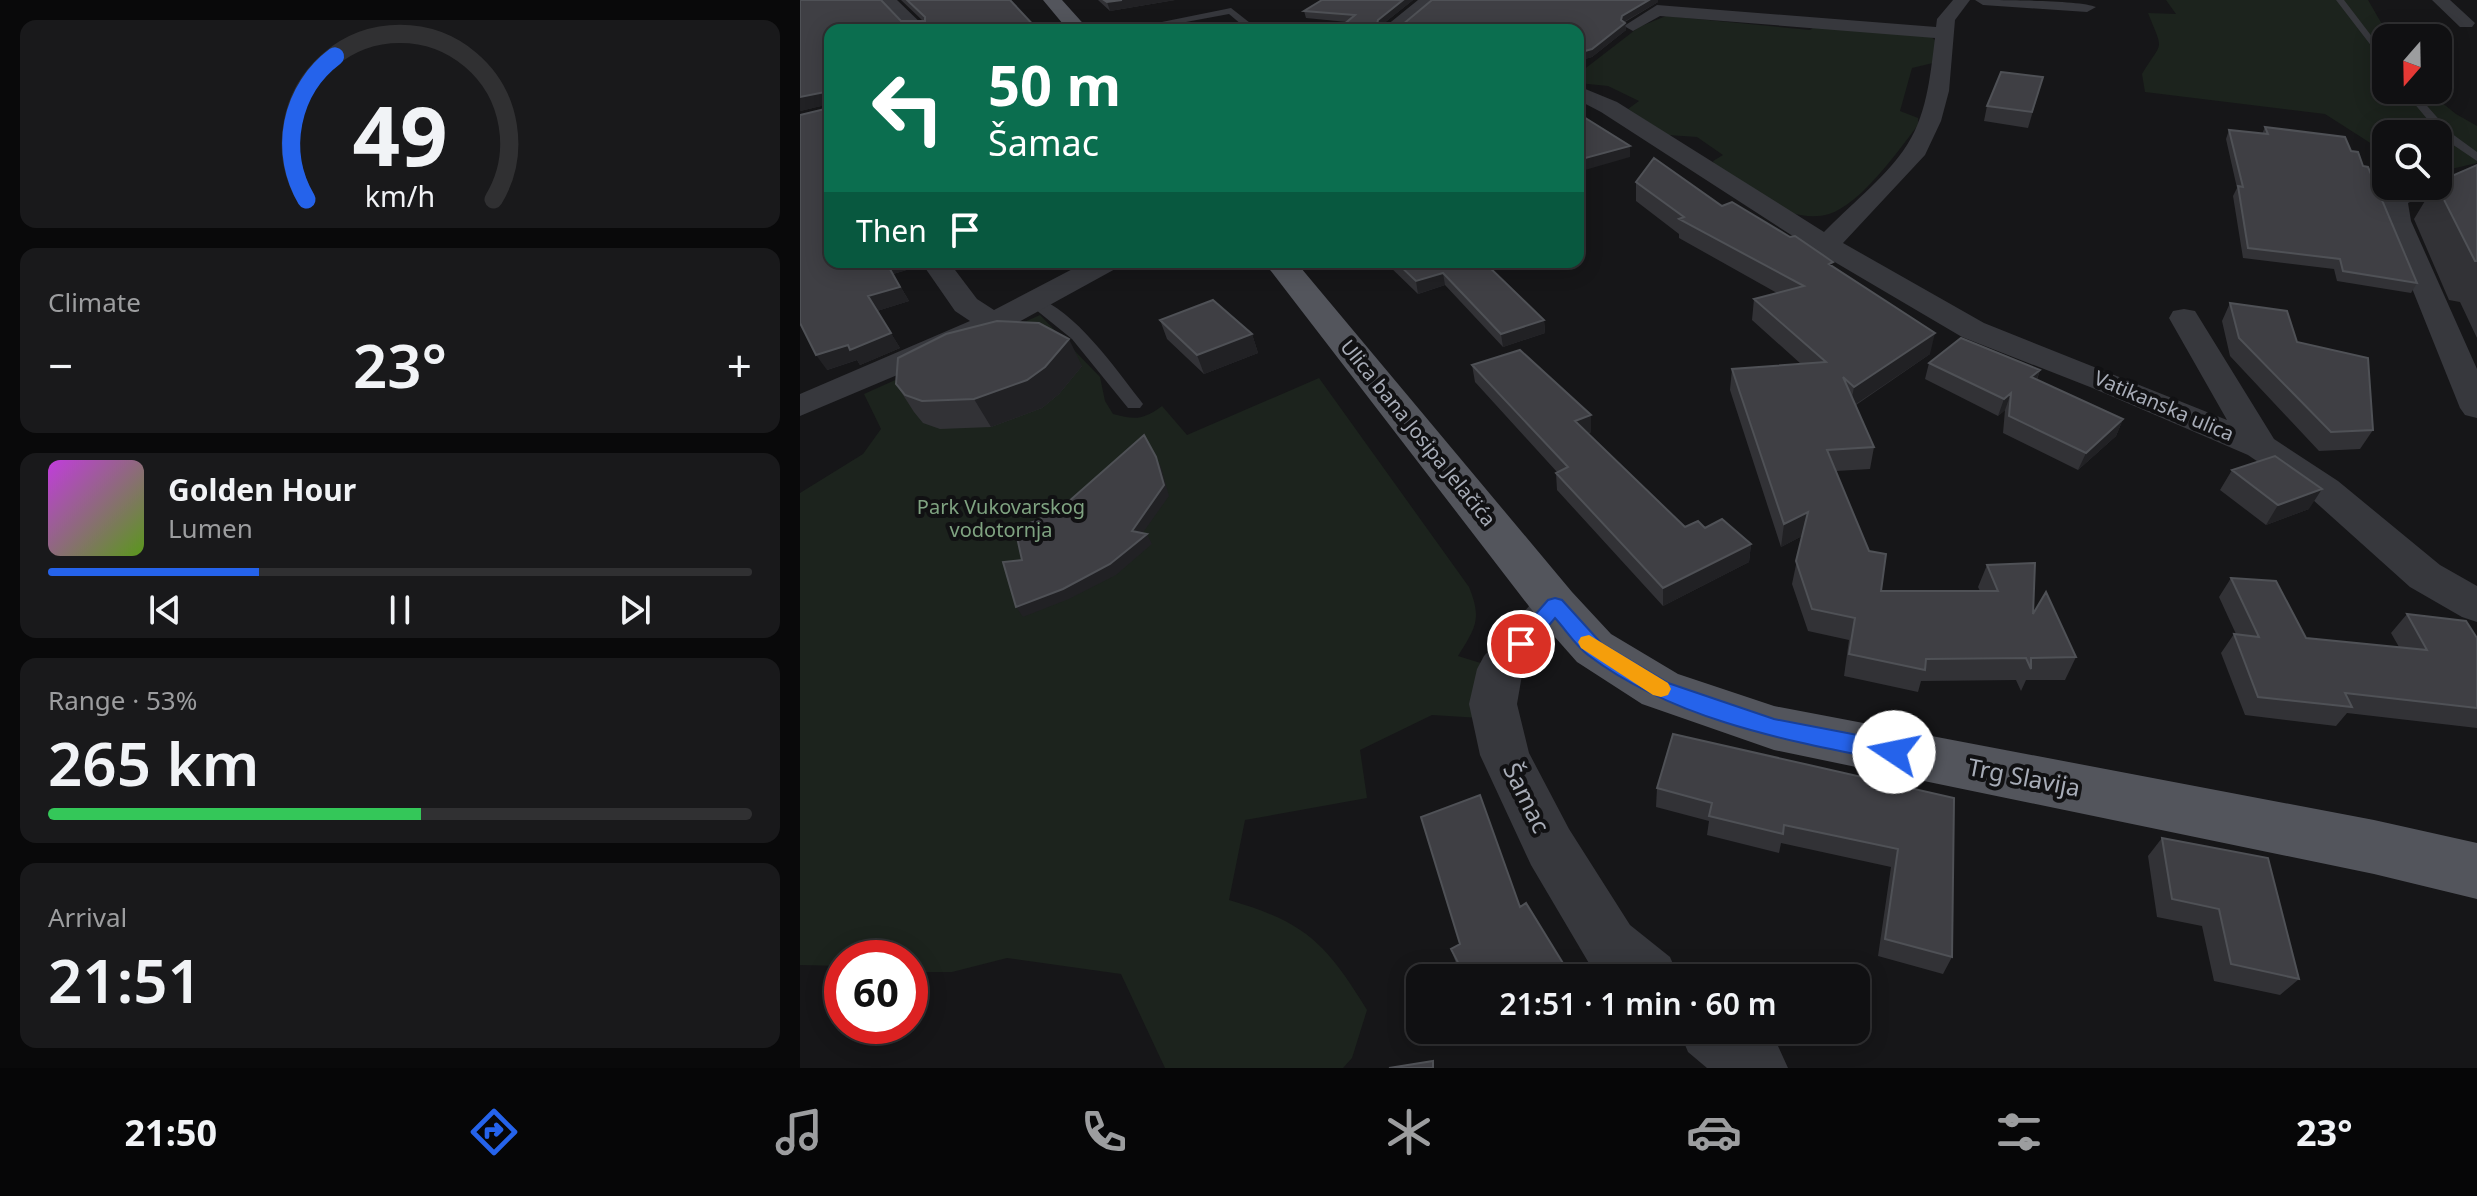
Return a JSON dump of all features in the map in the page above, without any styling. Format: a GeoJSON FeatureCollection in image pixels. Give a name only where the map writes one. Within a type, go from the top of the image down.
{"type":"FeatureCollection","features":[{"type":"Feature","properties":{"kind":"main road"},"geometry":{"type":"LineString","coordinates":[[1052,0],[1074,24]]}},
{"type":"Feature","properties":{"kind":"main road","name":"Ulica bana Josipa Jelačića"},"geometry":{"type":"LineString","coordinates":[[1285,268],[1555,605]]}},
{"type":"Feature","properties":{"kind":"main road","name":"Trg Slavija"},"geometry":{"type":"LineString","coordinates":[[1555,605],[1594,648],[1660,689],[1774,728],[2358,844],[2477,871]]}},
{"type":"Feature","properties":{"kind":"street"},"geometry":{"type":"LineString","coordinates":[[887,0],[913,24]]}},
{"type":"Feature","properties":{"kind":"street"},"geometry":{"type":"LineString","coordinates":[[1398,24],[1429,0]]}},
{"type":"Feature","properties":{"kind":"street"},"geometry":{"type":"LineString","coordinates":[[1826,245],[1913,155],[1930,121],[1939,91],[1946,19],[1962,0]]}},
{"type":"Feature","properties":{"kind":"street"},"geometry":{"type":"LineString","coordinates":[[1983,0],[2087,7]]}},
{"type":"Feature","properties":{"kind":"street"},"geometry":{"type":"LineString","coordinates":[[2440,0],[2466,23]]}},
{"type":"Feature","properties":{"kind":"street"},"geometry":{"type":"LineString","coordinates":[[1633,26],[1657,10],[1945,33]]}},
{"type":"Feature","properties":{"kind":"street","name":"Vatikanska ulica"},"geometry":{"type":"LineString","coordinates":[[1584,95],[1609,107],[1826,245],[1973,330],[2261,447],[2325,490],[2425,576],[2477,606]]}},
{"type":"Feature","properties":{"kind":"street"},"geometry":{"type":"LineString","coordinates":[[2455,175],[2395,200],[2398,221],[2477,408]]}},
{"type":"Feature","properties":{"kind":"street"},"geometry":{"type":"LineString","coordinates":[[939,268],[966,305],[993,323]]}},
{"type":"Feature","properties":{"kind":"street"},"geometry":{"type":"LineString","coordinates":[[800,406],[993,323],[1096,268]]}},
{"type":"Feature","properties":{"kind":"street"},"geometry":{"type":"LineString","coordinates":[[2184,318],[2261,447]]}},
{"type":"Feature","properties":{"kind":"street","name":"Šamac"},"geometry":{"type":"LineString","coordinates":[[1555,605],[1500,669],[1493,704],[1496,719],[1505,755],[1550,847],[1610,945],[1632,964]]}},
{"type":"Feature","properties":{"kind":"street"},"geometry":{"type":"LineString","coordinates":[[1727,1044],[1756,1068]]}},
{"type":"Feature","properties":{"kind":"lane"},"geometry":{"type":"LineString","coordinates":[[2340,0],[2372,43]]}},
{"type":"Feature","properties":{"kind":"lane"},"geometry":{"type":"LineString","coordinates":[[1158,24],[1231,11],[1247,24]]}},
{"type":"Feature","properties":{"kind":"lane"},"geometry":{"type":"LineString","coordinates":[[2419,104],[2450,142],[2455,175]]}},
{"type":"Feature","properties":{"kind":"lane"},"geometry":{"type":"LineString","coordinates":[[1035,302],[1057,315],[1094,351],[1134,404]]}},
{"type":"Feature","properties":{"kind":"green space"},"geometry":{"type":"Polygon","coordinates":[[[2166,0],[2368,0],[2382,24],[2372,24],[2372,104],[2444,104],[2477,126],[2477,163],[2452,169],[2452,120],[2372,120],[2372,144],[2325,114],[2145,92],[2142,74],[2159,45],[2148,13],[2176,14],[2166,0]]]}},
{"type":"Feature","properties":{"kind":"green space"},"geometry":{"type":"Polygon","coordinates":[[[1666,16],[1810,30],[1814,27],[1930,36],[1936,41],[1933,63],[1912,68],[1900,111],[1918,118],[1918,125],[1878,176],[1854,200],[1829,214],[1805,216],[1791,213],[1714,164],[1713,161],[1723,155],[1697,137],[1668,135],[1628,109],[1639,101],[1608,86],[1584,84],[1584,69],[1639,27],[1666,16]]]}},
{"type":"Feature","properties":{"kind":"green space","name":"Park Vukovarskog vodotornja"},"geometry":{"type":"Polygon","coordinates":[[[1040,315],[1100,377],[1105,401],[1113,414],[1139,418],[1162,406],[1187,435],[1319,378],[1469,587],[1475,607],[1475,623],[1458,656],[1500,669],[1496,719],[1432,715],[1360,750],[1367,798],[1245,820],[1229,900],[1277,917],[1311,938],[1352,987],[1367,1010],[1352,1058],[1343,1068],[1165,1068],[1121,974],[1007,958],[952,972],[928,972],[928,940],[824,940],[824,966],[800,965],[800,493],[863,454],[881,429],[864,394],[1040,315]]]}},
{"type":"Feature","properties":{"kind":"building"},"geometry":{"type":"Polygon","coordinates":[[[800,0],[881,0],[901,21],[925,21],[925,17],[907,0],[1010,0],[1032,24],[824,24],[824,92],[800,97],[800,0]]]}},
{"type":"Feature","properties":{"kind":"building"},"geometry":{"type":"Polygon","coordinates":[[[1322,0],[1403,0],[1377,24],[1344,24],[1355,15],[1304,11],[1322,0]]]}},
{"type":"Feature","properties":{"kind":"building"},"geometry":{"type":"Polygon","coordinates":[[[1432,0],[1649,0],[1622,16],[1621,20],[1625,23],[1592,49],[1584,51],[1584,24],[1403,24],[1432,0]]]}},
{"type":"Feature","properties":{"kind":"building"},"geometry":{"type":"Polygon","coordinates":[[[2001,72],[2043,77],[2032,112],[1987,106],[2001,72]]]}},
{"type":"Feature","properties":{"kind":"building"},"geometry":{"type":"Polygon","coordinates":[[[824,109],[824,268],[889,268],[900,287],[868,296],[891,333],[850,350],[848,345],[816,355],[800,323],[800,115],[824,109]]]}},
{"type":"Feature","properties":{"kind":"building"},"geometry":{"type":"Polygon","coordinates":[[[1584,117],[1630,146],[1584,158],[1584,117]]]}},
{"type":"Feature","properties":{"kind":"building"},"geometry":{"type":"Polygon","coordinates":[[[2265,127],[2345,137],[2351,151],[2358,152],[2363,166],[2368,167],[2372,176],[2372,200],[2382,200],[2417,283],[2343,271],[2340,259],[2248,248],[2238,186],[2243,187],[2229,130],[2268,134],[2265,127]]]}},
{"type":"Feature","properties":{"kind":"building"},"geometry":{"type":"Polygon","coordinates":[[[1654,158],[1722,206],[1732,202],[1790,237],[1795,236],[1833,262],[1829,264],[1935,333],[1854,387],[1843,377],[1874,447],[1827,450],[1869,551],[1886,554],[1881,591],[1998,591],[1987,565],[2035,563],[2033,614],[2046,592],[2076,657],[2031,658],[2031,669],[2026,658],[1926,659],[1925,670],[1849,654],[1855,618],[1812,609],[1796,561],[1808,512],[1784,524],[1732,369],[1826,362],[1754,299],[1804,286],[1679,219],[1684,217],[1636,182],[1654,158]]]}},
{"type":"Feature","properties":{"kind":"building"},"geometry":{"type":"Polygon","coordinates":[[[2477,165],[2477,261],[2444,200],[2452,200],[2452,176],[2477,165]]]}},
{"type":"Feature","properties":{"kind":"building"},"geometry":{"type":"Polygon","coordinates":[[[1402,268],[1490,268],[1544,320],[1501,334],[1443,273],[1416,281],[1402,268]]]}},
{"type":"Feature","properties":{"kind":"building"},"geometry":{"type":"Polygon","coordinates":[[[1213,300],[1252,334],[1197,355],[1160,320],[1213,300]]]}},
{"type":"Feature","properties":{"kind":"building"},"geometry":{"type":"Polygon","coordinates":[[[2230,303],[2287,311],[2297,342],[2368,358],[2373,430],[2331,432],[2239,338],[2230,303]]]}},
{"type":"Feature","properties":{"kind":"building"},"geometry":{"type":"Polygon","coordinates":[[[997,321],[1039,323],[1069,339],[1045,367],[1027,380],[974,399],[922,401],[905,395],[896,384],[898,358],[946,334],[997,321]]]}},
{"type":"Feature","properties":{"kind":"building"},"geometry":{"type":"Polygon","coordinates":[[[1961,338],[2040,370],[2031,377],[2123,419],[2086,453],[2009,416],[2011,393],[2004,399],[1929,363],[1961,338]]]}},
{"type":"Feature","properties":{"kind":"building"},"geometry":{"type":"Polygon","coordinates":[[[1520,350],[1591,415],[1575,421],[1685,527],[1698,521],[1705,528],[1722,519],[1751,544],[1663,588],[1556,473],[1568,467],[1472,365],[1520,350]]]}},
{"type":"Feature","properties":{"kind":"building"},"geometry":{"type":"Polygon","coordinates":[[[1144,435],[1156,457],[1164,485],[1132,531],[1147,534],[1110,564],[1063,589],[1016,607],[1003,562],[1022,560],[1015,528],[1036,521],[1067,503],[1144,435]]]}},
{"type":"Feature","properties":{"kind":"building"},"geometry":{"type":"Polygon","coordinates":[[[2275,456],[2322,489],[2278,505],[2232,470],[2275,456]]]}},
{"type":"Feature","properties":{"kind":"building"},"geometry":{"type":"Polygon","coordinates":[[[2231,578],[2276,581],[2306,638],[2427,650],[2407,614],[2466,621],[2477,638],[2477,708],[2345,693],[2352,707],[2258,697],[2234,634],[2259,637],[2231,578]]]}},
{"type":"Feature","properties":{"kind":"building"},"geometry":{"type":"Polygon","coordinates":[[[1673,734],[1954,798],[1952,957],[1885,939],[1898,849],[1784,825],[1783,834],[1709,816],[1712,803],[1657,788],[1673,734]]]}},
{"type":"Feature","properties":{"kind":"building"},"geometry":{"type":"Polygon","coordinates":[[[1480,795],[1520,907],[1526,903],[1563,964],[1459,964],[1451,949],[1460,944],[1421,817],[1480,795]]]}},
{"type":"Feature","properties":{"kind":"building"},"geometry":{"type":"Polygon","coordinates":[[[2162,838],[2268,858],[2299,979],[2231,964],[2219,909],[2172,899],[2162,838]]]}},
{"type":"Feature","properties":{"kind":"building"},"geometry":{"type":"Polygon","coordinates":[[[1433,1061],[1433,1068],[1389,1068],[1433,1061]]]}},
{"type":"Feature","properties":{"kind":"slow traffic"},"geometry":{"type":"LineString","coordinates":[[1589,642],[1661,689]]}},
{"type":"Feature","properties":{"kind":"route"},"geometry":{"type":"LineString","coordinates":[[1521,644],[1555,605],[1594,648],[1660,689],[1774,728],[1894,752]]}}]}
